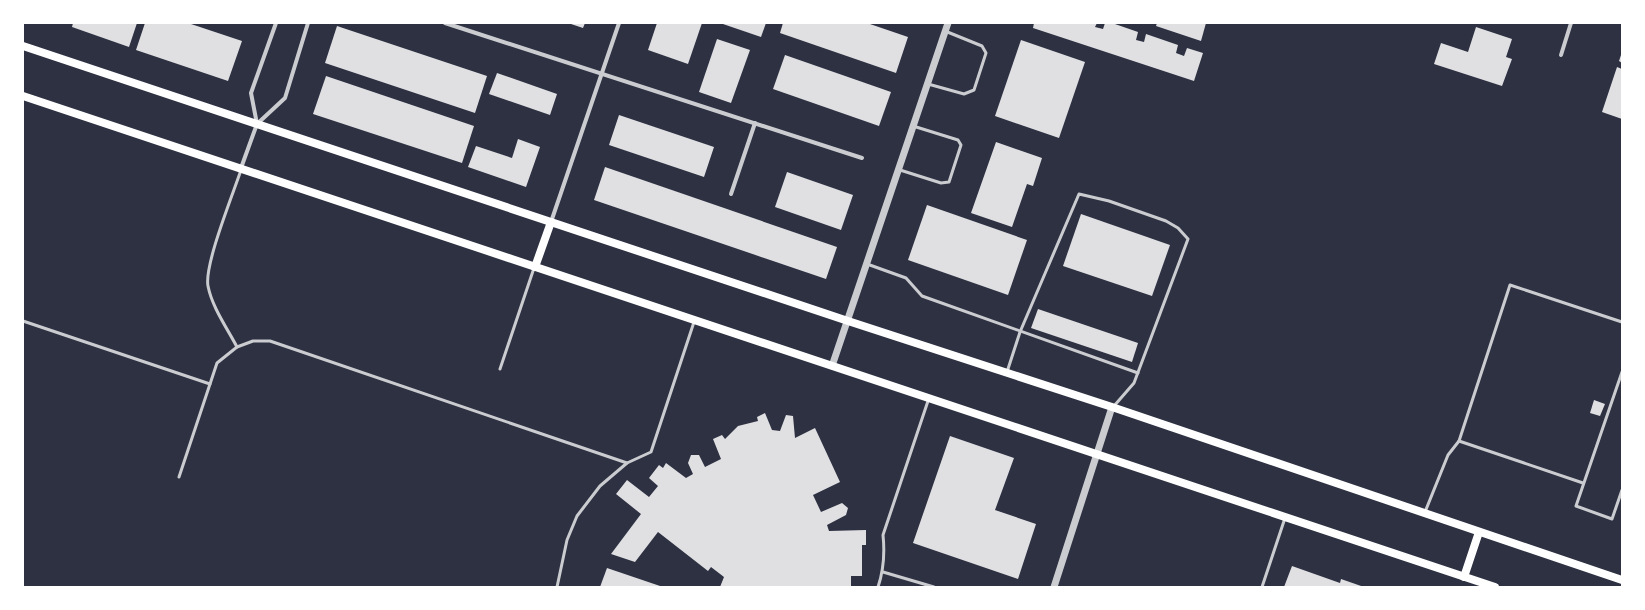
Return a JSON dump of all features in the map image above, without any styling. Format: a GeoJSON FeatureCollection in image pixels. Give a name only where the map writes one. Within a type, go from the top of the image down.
{"type":"FeatureCollection","features":[{"type":"Feature","properties":{"kind":"main road"},"geometry":{"type":"LineString","coordinates":[[23,46],[848,321],[1112,407],[1622,580]]}},
{"type":"Feature","properties":{"kind":"main road"},"geometry":{"type":"LineString","coordinates":[[23,96],[1495,587]]}},
{"type":"Feature","properties":{"kind":"main road"},"geometry":{"type":"LineString","coordinates":[[535,267],[551,222]]}},
{"type":"Feature","properties":{"kind":"main road"},"geometry":{"type":"LineString","coordinates":[[1464,577],[1479,532]]}},
{"type":"Feature","properties":{"kind":"street"},"geometry":{"type":"LineString","coordinates":[[257,124],[251,93],[276,23]]}},
{"type":"Feature","properties":{"kind":"street"},"geometry":{"type":"LineString","coordinates":[[242,168],[257,124],[285,98],[308,23]]}},
{"type":"Feature","properties":{"kind":"street"},"geometry":{"type":"LineString","coordinates":[[445,23],[862,158]]}},
{"type":"Feature","properties":{"kind":"street"},"geometry":{"type":"LineString","coordinates":[[551,222],[619,23]]}},
{"type":"Feature","properties":{"kind":"street"},"geometry":{"type":"LineString","coordinates":[[832,366],[948,23]]}},
{"type":"Feature","properties":{"kind":"street"},"geometry":{"type":"LineString","coordinates":[[1561,54],[1571,23]]}},
{"type":"Feature","properties":{"kind":"street"},"geometry":{"type":"LineString","coordinates":[[731,194],[755,123]]}},
{"type":"Feature","properties":{"kind":"street"},"geometry":{"type":"LineString","coordinates":[[1054,587],[1112,407]]}},
{"type":"Feature","properties":{"kind":"lane"},"geometry":{"type":"LineString","coordinates":[[928,83],[964,94],[974,90],[986,53],[982,46],[945,31]]}},
{"type":"Feature","properties":{"kind":"lane"},"geometry":{"type":"LineString","coordinates":[[899,170],[941,183],[949,182],[961,146],[958,140],[913,126]]}},
{"type":"Feature","properties":{"kind":"lane"},"geometry":{"type":"LineString","coordinates":[[237,347],[216,306],[208,285],[209,267],[242,168]]}},
{"type":"Feature","properties":{"kind":"lane"},"geometry":{"type":"LineString","coordinates":[[1006,373],[1020,332],[1079,194],[1109,201],[1166,221],[1178,228],[1188,239],[1134,383],[1112,407]]}},
{"type":"Feature","properties":{"kind":"lane"},"geometry":{"type":"LineString","coordinates":[[867,264],[906,278],[922,296],[1138,373]]}},
{"type":"Feature","properties":{"kind":"lane"},"geometry":{"type":"LineString","coordinates":[[500,369],[535,267]]}},
{"type":"Feature","properties":{"kind":"lane"},"geometry":{"type":"LineString","coordinates":[[1424,514],[1448,455],[1459,441],[1510,284],[1622,322]]}},
{"type":"Feature","properties":{"kind":"lane"},"geometry":{"type":"LineString","coordinates":[[557,587],[567,540],[577,516],[600,486],[627,463],[651,452],[694,320]]}},
{"type":"Feature","properties":{"kind":"lane"},"geometry":{"type":"LineString","coordinates":[[23,321],[210,384]]}},
{"type":"Feature","properties":{"kind":"lane"},"geometry":{"type":"LineString","coordinates":[[179,477],[217,363],[237,347],[253,341],[270,341],[627,463]]}},
{"type":"Feature","properties":{"kind":"lane"},"geometry":{"type":"LineString","coordinates":[[1622,372],[1576,506],[1612,519],[1622,490]]}},
{"type":"Feature","properties":{"kind":"lane"},"geometry":{"type":"LineString","coordinates":[[878,587],[883,572],[885,556],[883,535],[929,398]]}},
{"type":"Feature","properties":{"kind":"lane"},"geometry":{"type":"LineString","coordinates":[[1459,441],[1583,483]]}},
{"type":"Feature","properties":{"kind":"lane"},"geometry":{"type":"LineString","coordinates":[[1262,587],[1285,516]]}},
{"type":"Feature","properties":{"kind":"lane"},"geometry":{"type":"LineString","coordinates":[[883,572],[934,587]]}},
{"type":"Feature","properties":{"kind":"building"},"geometry":{"type":"Polygon","coordinates":[[[73,23],[137,23],[129,47],[72,27],[73,23]]]}},
{"type":"Feature","properties":{"kind":"building"},"geometry":{"type":"Polygon","coordinates":[[[145,23],[188,23],[242,41],[228,81],[136,50],[145,23]]]}},
{"type":"Feature","properties":{"kind":"building"},"geometry":{"type":"Polygon","coordinates":[[[568,23],[585,23],[583,28],[568,23]]]}},
{"type":"Feature","properties":{"kind":"building"},"geometry":{"type":"Polygon","coordinates":[[[657,23],[702,23],[688,64],[648,50],[657,23]]]}},
{"type":"Feature","properties":{"kind":"building"},"geometry":{"type":"Polygon","coordinates":[[[720,23],[766,23],[761,37],[720,23]]]}},
{"type":"Feature","properties":{"kind":"building"},"geometry":{"type":"Polygon","coordinates":[[[783,23],[867,23],[908,37],[896,73],[780,33],[783,23]]]}},
{"type":"Feature","properties":{"kind":"building"},"geometry":{"type":"Polygon","coordinates":[[[1034,23],[1097,23],[1095,27],[1103,29],[1105,23],[1112,23],[1138,32],[1136,40],[1144,42],[1146,34],[1178,45],[1176,53],[1184,56],[1187,48],[1203,53],[1194,81],[1033,28],[1034,23]]]}},
{"type":"Feature","properties":{"kind":"building"},"geometry":{"type":"Polygon","coordinates":[[[1157,23],[1206,23],[1201,41],[1156,26],[1157,23]]]}},
{"type":"Feature","properties":{"kind":"building"},"geometry":{"type":"Polygon","coordinates":[[[337,26],[487,76],[475,113],[325,63],[337,26]]]}},
{"type":"Feature","properties":{"kind":"building"},"geometry":{"type":"Polygon","coordinates":[[[1476,27],[1512,39],[1506,57],[1512,59],[1502,86],[1434,64],[1441,43],[1468,52],[1476,27]]]}},
{"type":"Feature","properties":{"kind":"building"},"geometry":{"type":"Polygon","coordinates":[[[717,39],[750,50],[731,103],[699,92],[717,39]]]}},
{"type":"Feature","properties":{"kind":"building"},"geometry":{"type":"Polygon","coordinates":[[[1021,40],[1085,62],[1059,138],[995,116],[1021,40]]]}},
{"type":"Feature","properties":{"kind":"building"},"geometry":{"type":"Polygon","coordinates":[[[1622,52],[1622,63],[1619,61],[1622,52]]]}},
{"type":"Feature","properties":{"kind":"building"},"geometry":{"type":"Polygon","coordinates":[[[785,55],[891,92],[879,126],[773,89],[785,55]]]}},
{"type":"Feature","properties":{"kind":"building"},"geometry":{"type":"Polygon","coordinates":[[[1617,67],[1622,69],[1622,119],[1602,112],[1617,67]]]}},
{"type":"Feature","properties":{"kind":"building"},"geometry":{"type":"Polygon","coordinates":[[[497,73],[557,94],[550,115],[489,94],[497,73]]]}},
{"type":"Feature","properties":{"kind":"building"},"geometry":{"type":"Polygon","coordinates":[[[326,76],[474,126],[462,163],[313,114],[326,76]]]}},
{"type":"Feature","properties":{"kind":"building"},"geometry":{"type":"Polygon","coordinates":[[[619,115],[714,147],[704,177],[609,145],[619,115]]]}},
{"type":"Feature","properties":{"kind":"building"},"geometry":{"type":"Polygon","coordinates":[[[518,139],[540,147],[526,187],[468,167],[476,146],[512,158],[518,139]]]}},
{"type":"Feature","properties":{"kind":"building"},"geometry":{"type":"Polygon","coordinates":[[[996,142],[1042,158],[1033,186],[1027,184],[1012,227],[971,213],[996,142]]]}},
{"type":"Feature","properties":{"kind":"building"},"geometry":{"type":"Polygon","coordinates":[[[605,167],[837,247],[826,279],[594,200],[605,167]]]}},
{"type":"Feature","properties":{"kind":"building"},"geometry":{"type":"Polygon","coordinates":[[[787,172],[853,195],[841,230],[775,207],[787,172]]]}},
{"type":"Feature","properties":{"kind":"building"},"geometry":{"type":"Polygon","coordinates":[[[927,205],[1027,240],[1008,295],[908,260],[927,205]]]}},
{"type":"Feature","properties":{"kind":"building"},"geometry":{"type":"Polygon","coordinates":[[[1081,214],[1170,245],[1152,296],[1063,266],[1081,214]]]}},
{"type":"Feature","properties":{"kind":"building"},"geometry":{"type":"Polygon","coordinates":[[[1038,309],[1138,343],[1132,362],[1031,328],[1038,309]]]}},
{"type":"Feature","properties":{"kind":"building"},"geometry":{"type":"Polygon","coordinates":[[[1594,400],[1605,404],[1600,416],[1590,413],[1594,400]]]}},
{"type":"Feature","properties":{"kind":"building"},"geometry":{"type":"Polygon","coordinates":[[[765,413],[772,430],[780,431],[786,415],[793,416],[795,438],[815,428],[840,482],[813,495],[821,512],[842,503],[848,508],[846,515],[827,525],[829,531],[866,530],[866,545],[862,545],[862,576],[851,576],[851,587],[720,587],[724,577],[711,567],[708,571],[658,532],[635,562],[611,554],[641,514],[616,494],[627,480],[649,497],[658,486],[649,478],[659,465],[663,468],[666,463],[686,478],[693,474],[688,463],[691,455],[699,455],[705,467],[721,459],[713,439],[722,435],[725,439],[738,426],[758,421],[757,417],[765,413]]]}},
{"type":"Feature","properties":{"kind":"building"},"geometry":{"type":"Polygon","coordinates":[[[950,436],[1014,458],[995,510],[1036,524],[1018,579],[913,543],[950,436]]]}},
{"type":"Feature","properties":{"kind":"building"},"geometry":{"type":"Polygon","coordinates":[[[1292,566],[1340,583],[1341,579],[1364,587],[1284,587],[1292,566]]]}},
{"type":"Feature","properties":{"kind":"building"},"geometry":{"type":"Polygon","coordinates":[[[607,568],[663,587],[600,587],[607,568]]]}}]}
